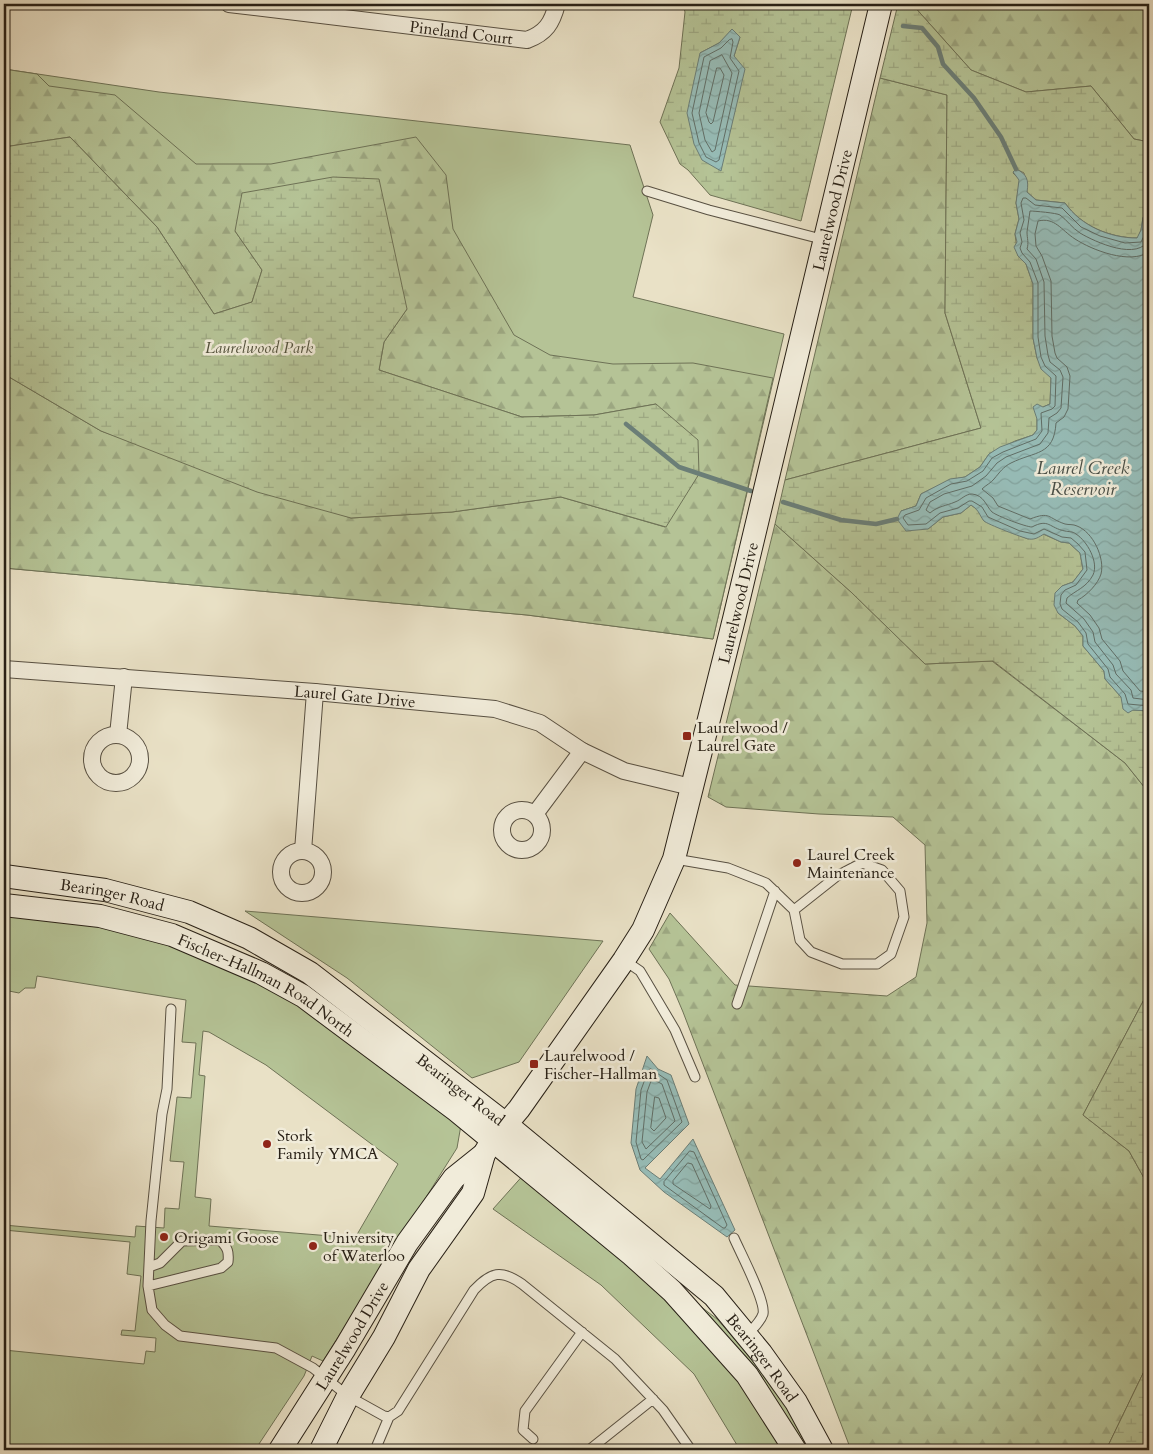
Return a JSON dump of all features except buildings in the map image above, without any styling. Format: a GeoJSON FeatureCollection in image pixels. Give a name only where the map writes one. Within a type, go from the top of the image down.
{"type":"FeatureCollection","features":[{"type":"Feature","properties":{"kind":"main road","name":"Laurelwood Drive"},"geometry":{"type":"LineString","coordinates":[[280,1450],[326,1379],[407,1243],[454,1178],[494,1140],[519,1109],[624,960],[643,930],[674,859],[734,619],[881,4]]}},
{"type":"Feature","properties":{"kind":"main road","name":"Bearinger Road"},"geometry":{"type":"LineString","coordinates":[[4,876],[105,890],[189,912],[249,938],[310,973],[494,1140],[632,1255],[672,1292],[747,1375],[795,1450]]}},
{"type":"Feature","properties":{"kind":"main road","name":"Fischer-Hallman Road North"},"geometry":{"type":"LineString","coordinates":[[4,905],[100,916],[172,936],[261,973],[302,996],[494,1140]]}},
{"type":"Feature","properties":{"kind":"main road","name":"Laurelwood Drive"},"geometry":{"type":"LineString","coordinates":[[321,1450],[348,1396],[384,1337],[419,1269],[473,1193],[494,1140]]}},
{"type":"Feature","properties":{"kind":"main road","name":"Bearinger Road"},"geometry":{"type":"LineString","coordinates":[[494,1140],[714,1296],[761,1353],[796,1402],[822,1450]]}},
{"type":"Feature","properties":{"kind":"street","name":"Pineland Court"},"geometry":{"type":"LineString","coordinates":[[229,4],[348,10],[527,40],[538,36],[547,28],[557,4]]}},
{"type":"Feature","properties":{"kind":"street","name":"Laurel Gate Drive"},"geometry":{"type":"LineString","coordinates":[[4,669],[315,692],[495,709],[540,723],[582,751],[624,771],[691,787]]}},
{"type":"Feature","properties":{"kind":"street"},"geometry":{"type":"LineString","coordinates":[[118,735],[124,678]]}},
{"type":"Feature","properties":{"kind":"street"},"geometry":{"type":"LineString","coordinates":[[304,851],[315,692]]}},
{"type":"Feature","properties":{"kind":"street"},"geometry":{"type":"LineString","coordinates":[[535,814],[582,751]]}},
{"type":"Feature","properties":{"kind":"lane"},"geometry":{"type":"LineString","coordinates":[[647,191],[709,210],[824,240]]}},
{"type":"Feature","properties":{"kind":"lane"},"geometry":{"type":"LineString","coordinates":[[674,859],[728,868],[766,883],[794,910],[800,940],[811,952],[842,964],[877,964],[891,954],[904,917],[900,891],[882,870],[862,863],[837,876],[794,910]]}},
{"type":"Feature","properties":{"kind":"lane"},"geometry":{"type":"LineString","coordinates":[[737,1004],[775,891]]}},
{"type":"Feature","properties":{"kind":"lane"},"geometry":{"type":"LineString","coordinates":[[624,960],[640,971],[674,1030],[695,1077]]}},
{"type":"Feature","properties":{"kind":"lane"},"geometry":{"type":"LineString","coordinates":[[171,1009],[167,1089],[162,1114],[151,1221],[148,1286],[152,1310],[165,1325],[180,1336],[276,1348],[313,1368],[348,1396],[389,1417]]}},
{"type":"Feature","properties":{"kind":"lane"},"geometry":{"type":"LineString","coordinates":[[734,1238],[760,1295],[763,1313],[757,1324],[746,1336]]}},
{"type":"Feature","properties":{"kind":"lane"},"geometry":{"type":"LineString","coordinates":[[148,1286],[222,1268],[228,1262],[229,1253],[227,1247],[220,1240],[182,1241],[160,1263],[149,1268]]}},
{"type":"Feature","properties":{"kind":"lane"},"geometry":{"type":"LineString","coordinates":[[375,1450],[389,1417],[398,1411],[474,1290],[489,1276],[501,1274],[515,1279],[615,1359],[663,1410],[691,1450]]}},
{"type":"Feature","properties":{"kind":"lane"},"geometry":{"type":"LineString","coordinates":[[533,1439],[524,1430],[525,1411],[582,1332]]}},
{"type":"Feature","properties":{"kind":"lane"},"geometry":{"type":"LineString","coordinates":[[589,1450],[653,1399]]}},
{"type":"Feature","properties":{"kind":"green space"},"geometry":{"type":"Polygon","coordinates":[[[683,4],[853,4],[801,221],[710,195],[688,170],[680,164],[660,122],[679,68],[685,12],[683,4]],[[732,30],[719,43],[700,53],[734,56],[740,37],[732,30]]]}},
{"type":"Feature","properties":{"kind":"green space"},"geometry":{"type":"Polygon","coordinates":[[[898,4],[912,4],[971,70],[1026,92],[1091,86],[1134,139],[1149,142],[1149,217],[1143,218],[1138,238],[1117,236],[1097,229],[1079,218],[1065,203],[1036,200],[1027,192],[1024,173],[1016,169],[1013,173],[1020,180],[1016,203],[1019,219],[1015,234],[1018,256],[1026,264],[1033,284],[1033,338],[1037,358],[1051,378],[1050,404],[1043,407],[1037,419],[1037,430],[1033,435],[1015,441],[989,454],[980,467],[965,477],[950,480],[921,494],[916,506],[901,511],[928,529],[943,517],[961,513],[971,505],[978,510],[984,521],[1028,539],[1043,534],[1061,542],[1069,543],[1080,553],[1083,569],[1073,582],[1062,586],[1058,613],[1075,626],[1083,636],[1083,646],[1104,671],[1105,679],[1133,710],[1149,711],[1149,793],[1125,763],[993,661],[925,664],[851,592],[775,524],[785,480],[981,428],[945,313],[947,95],[880,78],[898,4]]]}},
{"type":"Feature","properties":{"kind":"green space"},"geometry":{"type":"Polygon","coordinates":[[[912,4],[1149,4],[1149,142],[1134,139],[1091,86],[1026,92],[971,70],[912,4]]]}},
{"type":"Feature","properties":{"kind":"green space","name":"Laurelwood Park"},"geometry":{"type":"Polygon","coordinates":[[[4,69],[159,92],[630,145],[653,215],[633,297],[784,334],[713,639],[527,615],[4,568],[4,69]]]}},
{"type":"Feature","properties":{"kind":"green space"},"geometry":{"type":"Polygon","coordinates":[[[4,69],[37,74],[49,86],[115,95],[196,164],[271,164],[416,137],[446,175],[453,229],[514,335],[550,355],[613,364],[693,363],[773,378],[713,639],[527,615],[4,568],[4,374],[101,431],[351,518],[452,512],[561,497],[665,527],[656,404],[594,415],[522,417],[379,370],[384,342],[407,309],[235,231],[262,270],[252,302],[214,314],[157,227],[70,137],[4,147],[4,69]]]}},
{"type":"Feature","properties":{"kind":"green space"},"geometry":{"type":"Polygon","coordinates":[[[880,78],[947,95],[945,313],[981,428],[785,480],[880,78]]]}},
{"type":"Feature","properties":{"kind":"green space"},"geometry":{"type":"Polygon","coordinates":[[[70,137],[157,227],[214,314],[252,302],[262,270],[235,231],[242,193],[333,177],[379,179],[407,309],[384,342],[379,370],[522,417],[594,415],[656,404],[698,440],[699,474],[666,527],[561,497],[452,512],[351,518],[257,492],[101,431],[4,374],[4,147],[70,137]]]}},
{"type":"Feature","properties":{"kind":"green space"},"geometry":{"type":"Polygon","coordinates":[[[775,524],[851,592],[925,664],[992,661],[1125,763],[1149,793],[1149,990],[1083,1115],[1129,1151],[1149,1187],[1149,1361],[1106,1450],[851,1450],[683,1012],[669,979],[649,949],[670,913],[735,985],[887,996],[916,977],[927,923],[925,845],[893,817],[726,807],[708,797],[775,524]]]}},
{"type":"Feature","properties":{"kind":"green space"},"geometry":{"type":"Polygon","coordinates":[[[4,902],[143,925],[292,992],[461,1125],[457,1148],[323,1361],[312,1356],[304,1376],[255,1450],[4,1450],[4,1350],[144,1364],[146,1351],[155,1352],[156,1338],[121,1335],[122,1330],[135,1331],[141,1276],[127,1274],[130,1242],[4,1230],[4,1225],[135,1237],[136,1226],[164,1228],[165,1208],[179,1209],[184,1162],[170,1161],[177,1097],[191,1098],[196,1043],[182,1042],[186,1000],[37,976],[35,988],[25,988],[19,993],[9,991],[4,1013],[4,902]],[[203,1031],[199,1075],[205,1076],[195,1197],[211,1199],[209,1226],[355,1238],[398,1164],[266,1065],[209,1032],[203,1031]]]}},
{"type":"Feature","properties":{"kind":"green space"},"geometry":{"type":"Polygon","coordinates":[[[245,911],[603,941],[519,1062],[472,1078],[347,978],[245,911]]]}},
{"type":"Feature","properties":{"kind":"green space"},"geometry":{"type":"Polygon","coordinates":[[[1149,990],[1149,1187],[1129,1151],[1083,1115],[1149,990]]]}},
{"type":"Feature","properties":{"kind":"green space"},"geometry":{"type":"Polygon","coordinates":[[[526,1172],[717,1319],[777,1388],[812,1450],[740,1450],[694,1374],[601,1285],[493,1209],[526,1172]]]}},
{"type":"Feature","properties":{"kind":"green space"},"geometry":{"type":"Polygon","coordinates":[[[1149,1361],[1149,1450],[1106,1450],[1149,1361]]]}},
{"type":"Feature","properties":{"kind":"water"},"geometry":{"type":"Polygon","coordinates":[[[732,29],[740,37],[734,56],[745,69],[721,171],[702,160],[694,144],[687,113],[700,53],[719,43],[732,29]]]}},
{"type":"Feature","properties":{"kind":"water","name":"Laurel Creek Reservoir"},"geometry":{"type":"Polygon","coordinates":[[[1016,169],[1025,175],[1028,184],[1027,192],[1036,200],[1065,203],[1079,218],[1107,233],[1137,238],[1141,230],[1143,217],[1149,217],[1149,711],[1133,710],[1128,713],[1123,709],[1121,697],[1105,679],[1104,671],[1083,646],[1083,636],[1075,626],[1058,613],[1054,605],[1055,593],[1062,586],[1073,582],[1083,569],[1080,553],[1069,543],[1061,542],[1044,534],[1031,539],[1005,531],[984,521],[978,511],[971,505],[961,513],[943,517],[928,529],[906,531],[897,519],[901,511],[916,506],[921,494],[950,479],[965,477],[980,467],[989,454],[1000,447],[1033,435],[1037,430],[1037,419],[1033,407],[1037,404],[1043,407],[1050,404],[1051,378],[1041,369],[1033,338],[1033,284],[1026,264],[1018,256],[1014,247],[1017,242],[1015,234],[1019,219],[1016,203],[1019,180],[1013,172],[1016,169]]]}},
{"type":"Feature","properties":{"kind":"water"},"geometry":{"type":"Polygon","coordinates":[[[647,1056],[658,1069],[671,1075],[689,1124],[645,1168],[660,1179],[693,1139],[735,1230],[727,1237],[664,1192],[640,1170],[631,1143],[636,1089],[647,1056]]]}},
{"type":"Feature","properties":{"kind":"waterway"},"geometry":{"type":"LineString","coordinates":[[903,26],[922,28],[938,47],[943,64],[974,98],[1001,137],[1016,169]]}},
{"type":"Feature","properties":{"kind":"waterway"},"geometry":{"type":"LineString","coordinates":[[626,424],[679,467],[751,491]]}},
{"type":"Feature","properties":{"kind":"waterway"},"geometry":{"type":"LineString","coordinates":[[783,502],[841,520],[876,524],[897,519]]}},
{"type":"Feature","properties":{"kind":"place","name":"Laurelwood / Laurel Gate"},"geometry":{"type":"Point","coordinates":[687,736]}},
{"type":"Feature","properties":{"kind":"place","name":"Laurel Creek Maintenance"},"geometry":{"type":"Point","coordinates":[797,863]}},
{"type":"Feature","properties":{"kind":"place","name":"Laurelwood / Fischer-Hallman"},"geometry":{"type":"Point","coordinates":[534,1064]}},
{"type":"Feature","properties":{"kind":"place","name":"Stork Family YMCA"},"geometry":{"type":"Point","coordinates":[267,1144]}},
{"type":"Feature","properties":{"kind":"place","name":"Origami Goose"},"geometry":{"type":"Point","coordinates":[164,1237]}},
{"type":"Feature","properties":{"kind":"place","name":"University of Waterloo"},"geometry":{"type":"Point","coordinates":[313,1246]}}]}
